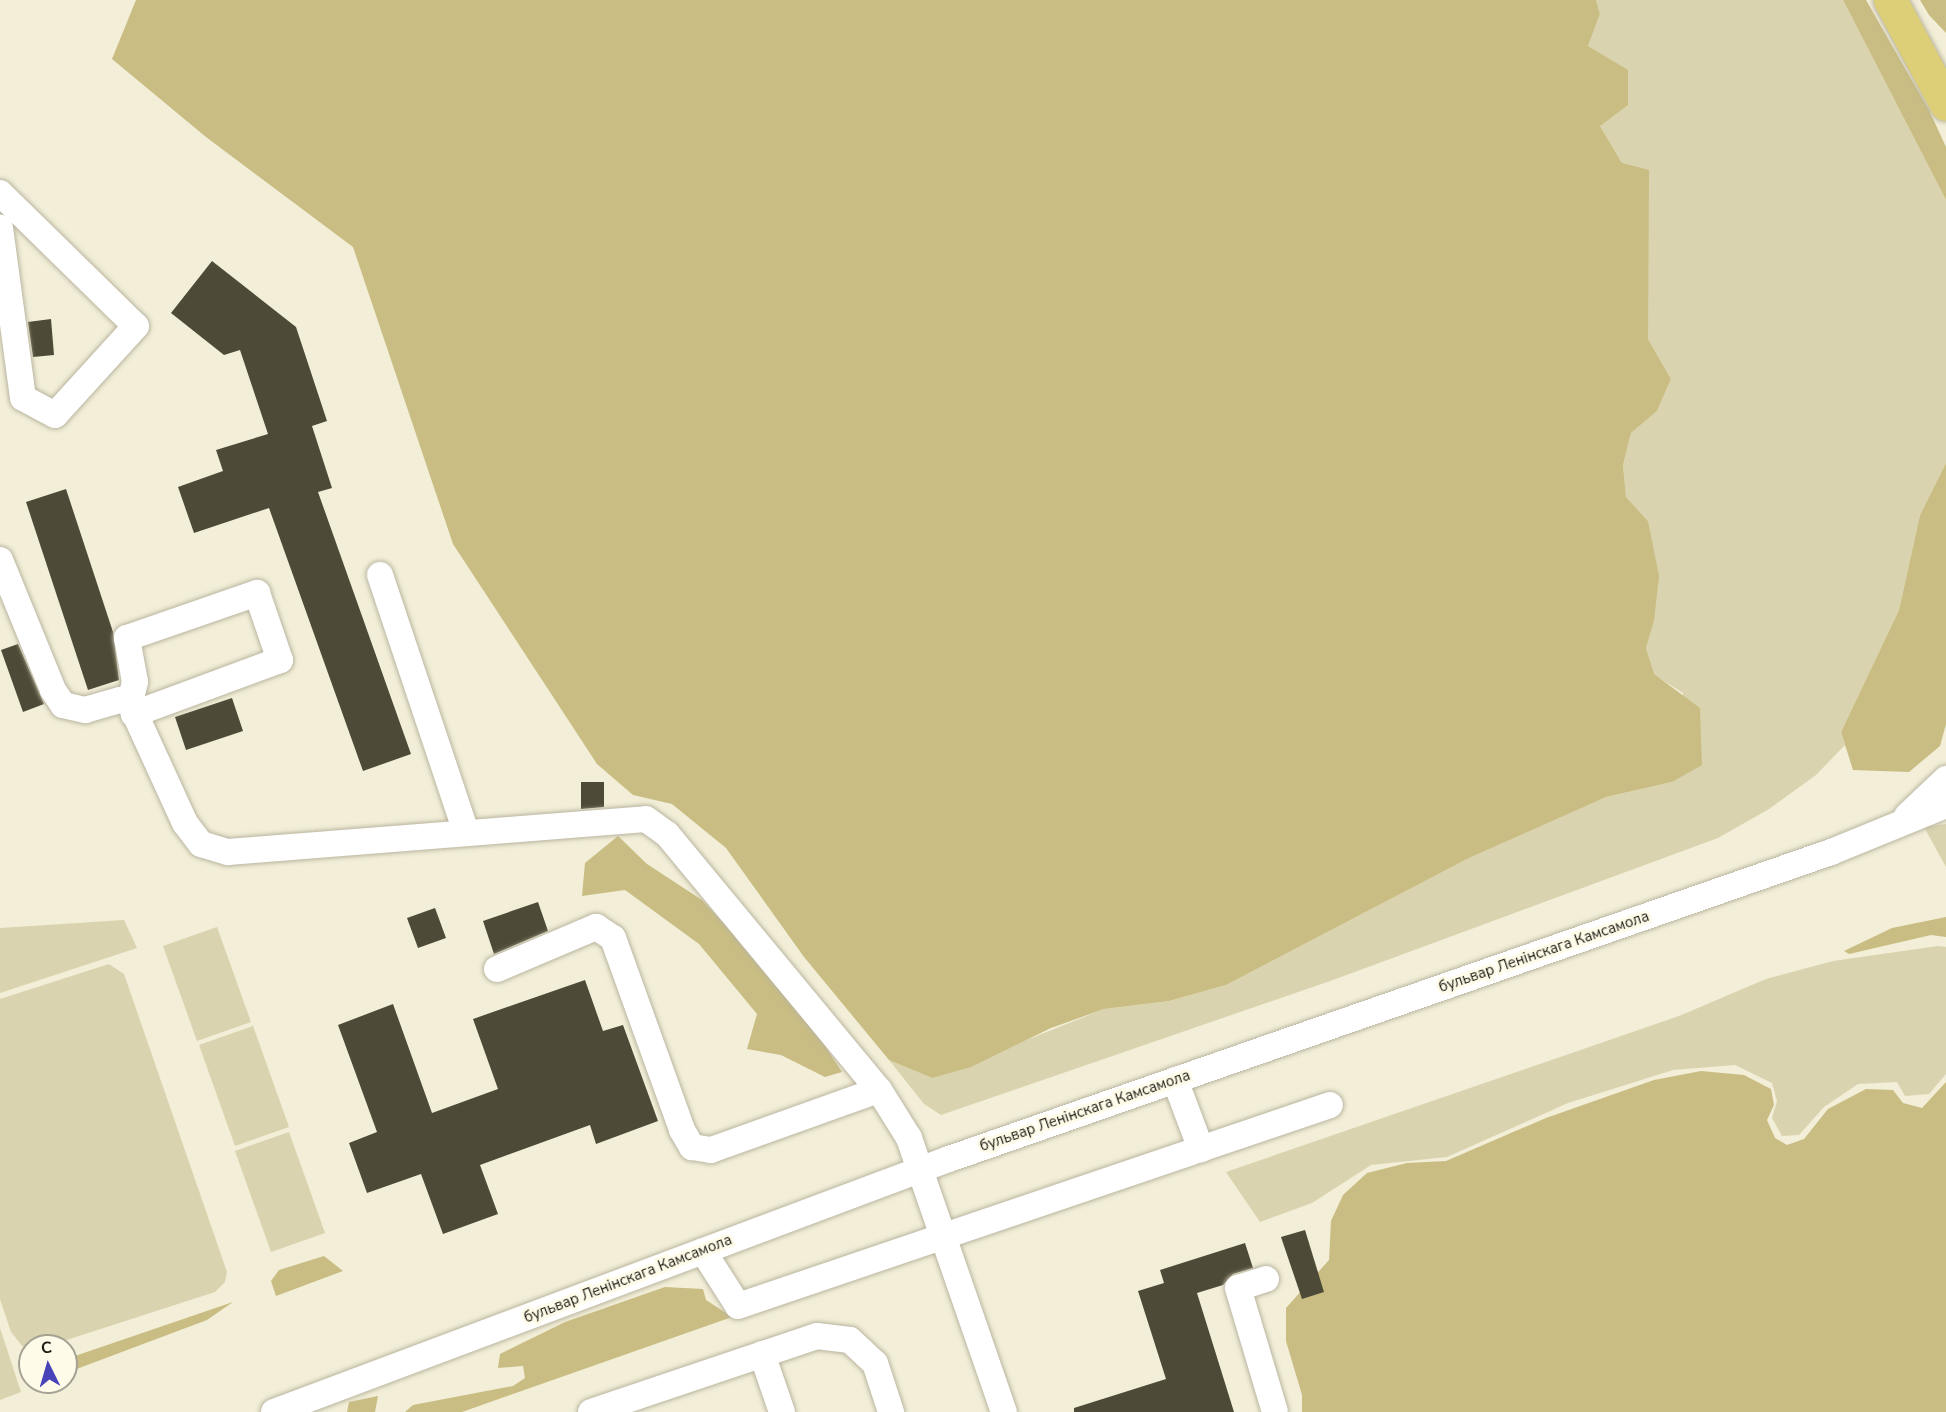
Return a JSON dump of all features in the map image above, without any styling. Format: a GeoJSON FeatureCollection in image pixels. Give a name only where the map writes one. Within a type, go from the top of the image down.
{"type":"FeatureCollection","features":[{"type":"Feature","properties":{"kind":"main road"},"geometry":{"type":"LineString","coordinates":[[1890,0],[1946,104]]}},
{"type":"Feature","properties":{"kind":"street"},"geometry":{"type":"LineString","coordinates":[[0,193],[136,326],[55,416],[23,398],[0,228]]}},
{"type":"Feature","properties":{"kind":"street"},"geometry":{"type":"LineString","coordinates":[[0,560],[53,690],[63,705],[85,710],[121,700],[132,708],[185,823],[201,844],[228,852],[646,819],[667,834],[879,1090],[909,1138],[999,1408]]}},
{"type":"Feature","properties":{"kind":"street"},"geometry":{"type":"LineString","coordinates":[[380,575],[466,832]]}},
{"type":"Feature","properties":{"kind":"street"},"geometry":{"type":"LineString","coordinates":[[257,593],[280,660],[132,708],[135,682],[127,638],[257,593]]}},
{"type":"Feature","properties":{"kind":"street","name":"бульвар Ленінскага Камсамола"},"geometry":{"type":"LineString","coordinates":[[1900,823],[1946,779]]}},
{"type":"Feature","properties":{"kind":"street","name":"бульвар Ленінскага Камсамола"},"geometry":{"type":"LineString","coordinates":[[274,1412],[920,1170],[1831,852],[1946,805]]}},
{"type":"Feature","properties":{"kind":"street"},"geometry":{"type":"LineString","coordinates":[[497,969],[596,927],[613,938],[682,1130],[692,1147],[711,1149],[879,1090]]}},
{"type":"Feature","properties":{"kind":"street"},"geometry":{"type":"LineString","coordinates":[[1175,1080],[1201,1149]]}},
{"type":"Feature","properties":{"kind":"street"},"geometry":{"type":"LineString","coordinates":[[703,1251],[738,1306],[1330,1105]]}},
{"type":"Feature","properties":{"kind":"street"},"geometry":{"type":"LineString","coordinates":[[1266,1279],[1238,1288],[1275,1412]]}},
{"type":"Feature","properties":{"kind":"street"},"geometry":{"type":"LineString","coordinates":[[591,1412],[817,1336],[850,1340],[875,1363],[891,1412]]}},
{"type":"Feature","properties":{"kind":"street"},"geometry":{"type":"LineString","coordinates":[[762,1354],[782,1412]]}},
{"type":"Feature","properties":{"kind":"shaded area"},"geometry":{"type":"Polygon","coordinates":[[[136,0],[1596,0],[1600,14],[1588,46],[1628,70],[1628,105],[1600,126],[1622,163],[1649,170],[1648,339],[1671,379],[1657,411],[1631,433],[1623,465],[1626,497],[1648,521],[1659,576],[1654,621],[1646,648],[1654,674],[1700,708],[1702,765],[1672,782],[1606,797],[1469,858],[1226,985],[1169,1001],[1104,1009],[1051,1028],[971,1067],[932,1078],[889,1060],[804,957],[726,848],[672,804],[633,795],[597,764],[453,544],[353,247],[206,137],[112,59],[136,0]]]}},
{"type":"Feature","properties":{"kind":"shaded area"},"geometry":{"type":"Polygon","coordinates":[[[1596,0],[1843,0],[1946,200],[1946,463],[1920,515],[1899,610],[1841,732],[1845,745],[1816,775],[1769,809],[1718,838],[1333,980],[941,1115],[924,1104],[889,1060],[932,1078],[1104,1009],[1169,1001],[1226,985],[1469,858],[1551,820],[1606,797],[1672,782],[1683,693],[1653,674],[1646,648],[1654,621],[1648,521],[1626,497],[1623,465],[1631,433],[1657,411],[1671,379],[1648,339],[1647,263],[1622,163],[1600,126],[1588,46],[1600,14],[1596,0]]]}},
{"type":"Feature","properties":{"kind":"shaded area"},"geometry":{"type":"Polygon","coordinates":[[[1843,0],[1866,0],[1929,110],[1946,147],[1946,200],[1843,0]]]}},
{"type":"Feature","properties":{"kind":"shaded area"},"geometry":{"type":"Polygon","coordinates":[[[1920,0],[1946,0],[1946,33],[1929,15],[1920,0]]]}},
{"type":"Feature","properties":{"kind":"shaded area"},"geometry":{"type":"Polygon","coordinates":[[[1946,463],[1946,724],[1940,746],[1909,772],[1853,770],[1841,732],[1899,610],[1920,515],[1946,463]]]}},
{"type":"Feature","properties":{"kind":"shaded area"},"geometry":{"type":"Polygon","coordinates":[[[1946,824],[1946,867],[1924,827],[1946,824]]]}},
{"type":"Feature","properties":{"kind":"shaded area"},"geometry":{"type":"Polygon","coordinates":[[[618,836],[647,864],[702,900],[759,961],[814,1029],[842,1072],[825,1077],[781,1055],[747,1049],[757,1014],[699,944],[625,890],[582,896],[585,863],[618,836]]]}},
{"type":"Feature","properties":{"kind":"shaded area"},"geometry":{"type":"Polygon","coordinates":[[[1946,917],[1946,937],[1931,935],[1849,954],[1844,951],[1892,928],[1946,917]]]}},
{"type":"Feature","properties":{"kind":"shaded area"},"geometry":{"type":"Polygon","coordinates":[[[124,920],[137,948],[0,993],[0,928],[124,920]]]}},
{"type":"Feature","properties":{"kind":"shaded area"},"geometry":{"type":"Polygon","coordinates":[[[217,927],[251,1022],[197,1041],[163,946],[217,927]]]}},
{"type":"Feature","properties":{"kind":"shaded area"},"geometry":{"type":"Polygon","coordinates":[[[1938,946],[1946,947],[1946,1074],[1929,1094],[1905,1096],[1897,1082],[1858,1084],[1824,1107],[1799,1135],[1782,1136],[1772,1118],[1777,1101],[1772,1083],[1735,1065],[1673,1070],[1568,1103],[1447,1157],[1371,1165],[1312,1203],[1260,1222],[1226,1172],[1679,1016],[1766,979],[1833,961],[1938,946]]]}},
{"type":"Feature","properties":{"kind":"shaded area"},"geometry":{"type":"Polygon","coordinates":[[[109,964],[124,974],[227,1272],[225,1282],[215,1292],[78,1336],[78,1334],[18,1334],[18,1341],[11,1332],[0,1299],[0,999],[109,964]]]}},
{"type":"Feature","properties":{"kind":"shaded area"},"geometry":{"type":"Polygon","coordinates":[[[253,1026],[289,1127],[235,1146],[199,1045],[253,1026]]]}},
{"type":"Feature","properties":{"kind":"shaded area"},"geometry":{"type":"Polygon","coordinates":[[[1701,1071],[1744,1075],[1771,1089],[1774,1105],[1767,1120],[1775,1138],[1787,1145],[1804,1139],[1828,1109],[1866,1089],[1893,1090],[1903,1103],[1922,1108],[1946,1082],[1946,1412],[1302,1412],[1302,1395],[1286,1341],[1286,1308],[1329,1260],[1331,1221],[1343,1195],[1367,1173],[1407,1163],[1446,1161],[1546,1118],[1654,1080],[1701,1071]]]}},
{"type":"Feature","properties":{"kind":"shaded area"},"geometry":{"type":"Polygon","coordinates":[[[289,1132],[325,1233],[271,1252],[235,1151],[289,1132]]]}},
{"type":"Feature","properties":{"kind":"shaded area"},"geometry":{"type":"Polygon","coordinates":[[[324,1256],[343,1271],[276,1296],[271,1281],[279,1270],[324,1256]]]}},
{"type":"Feature","properties":{"kind":"shaded area"},"geometry":{"type":"Polygon","coordinates":[[[665,1287],[703,1289],[706,1300],[732,1317],[462,1412],[405,1412],[413,1405],[513,1386],[525,1378],[523,1366],[498,1368],[500,1354],[565,1322],[665,1287]]]}},
{"type":"Feature","properties":{"kind":"shaded area"},"geometry":{"type":"Polygon","coordinates":[[[233,1302],[207,1320],[78,1368],[78,1355],[233,1302]]]}},
{"type":"Feature","properties":{"kind":"shaded area"},"geometry":{"type":"Polygon","coordinates":[[[0,1328],[18,1383],[18,1393],[0,1400],[0,1328]]]}},
{"type":"Feature","properties":{"kind":"shaded area"},"geometry":{"type":"Polygon","coordinates":[[[378,1396],[375,1412],[347,1412],[349,1402],[378,1396]]]}},
{"type":"Feature","properties":{"kind":"building"},"geometry":{"type":"Polygon","coordinates":[[[212,261],[296,327],[327,421],[312,426],[332,488],[318,492],[411,754],[363,771],[269,508],[194,533],[178,487],[223,471],[216,450],[268,434],[240,350],[224,355],[171,313],[212,261]]]}},
{"type":"Feature","properties":{"kind":"building"},"geometry":{"type":"Polygon","coordinates":[[[51,319],[54,355],[33,357],[28,322],[51,319]]]}},
{"type":"Feature","properties":{"kind":"building"},"geometry":{"type":"Polygon","coordinates":[[[66,489],[113,632],[119,680],[88,690],[26,502],[66,489]]]}},
{"type":"Feature","properties":{"kind":"building"},"geometry":{"type":"Polygon","coordinates":[[[18,644],[44,704],[23,712],[1,650],[18,644]]]}},
{"type":"Feature","properties":{"kind":"building"},"geometry":{"type":"Polygon","coordinates":[[[232,698],[243,731],[186,750],[175,717],[232,698]]]}},
{"type":"Feature","properties":{"kind":"building"},"geometry":{"type":"Polygon","coordinates":[[[581,782],[604,782],[604,807],[581,809],[581,782]]]}},
{"type":"Feature","properties":{"kind":"building"},"geometry":{"type":"Polygon","coordinates":[[[538,902],[548,931],[494,954],[483,921],[538,902]]]}},
{"type":"Feature","properties":{"kind":"building"},"geometry":{"type":"Polygon","coordinates":[[[435,908],[446,938],[418,948],[407,918],[435,908]]]}},
{"type":"Feature","properties":{"kind":"building"},"geometry":{"type":"Polygon","coordinates":[[[585,980],[603,1031],[623,1025],[658,1121],[596,1144],[590,1125],[480,1165],[498,1214],[443,1234],[421,1174],[367,1193],[349,1143],[377,1132],[338,1025],[393,1004],[432,1113],[498,1089],[473,1019],[585,980]]]}},
{"type":"Feature","properties":{"kind":"building"},"geometry":{"type":"Polygon","coordinates":[[[1305,1230],[1324,1292],[1302,1299],[1281,1237],[1305,1230]]]}},
{"type":"Feature","properties":{"kind":"building"},"geometry":{"type":"Polygon","coordinates":[[[1245,1243],[1253,1268],[1233,1274],[1223,1285],[1197,1293],[1234,1412],[1074,1412],[1074,1408],[1166,1379],[1138,1291],[1164,1283],[1160,1270],[1245,1243]]]}}]}
